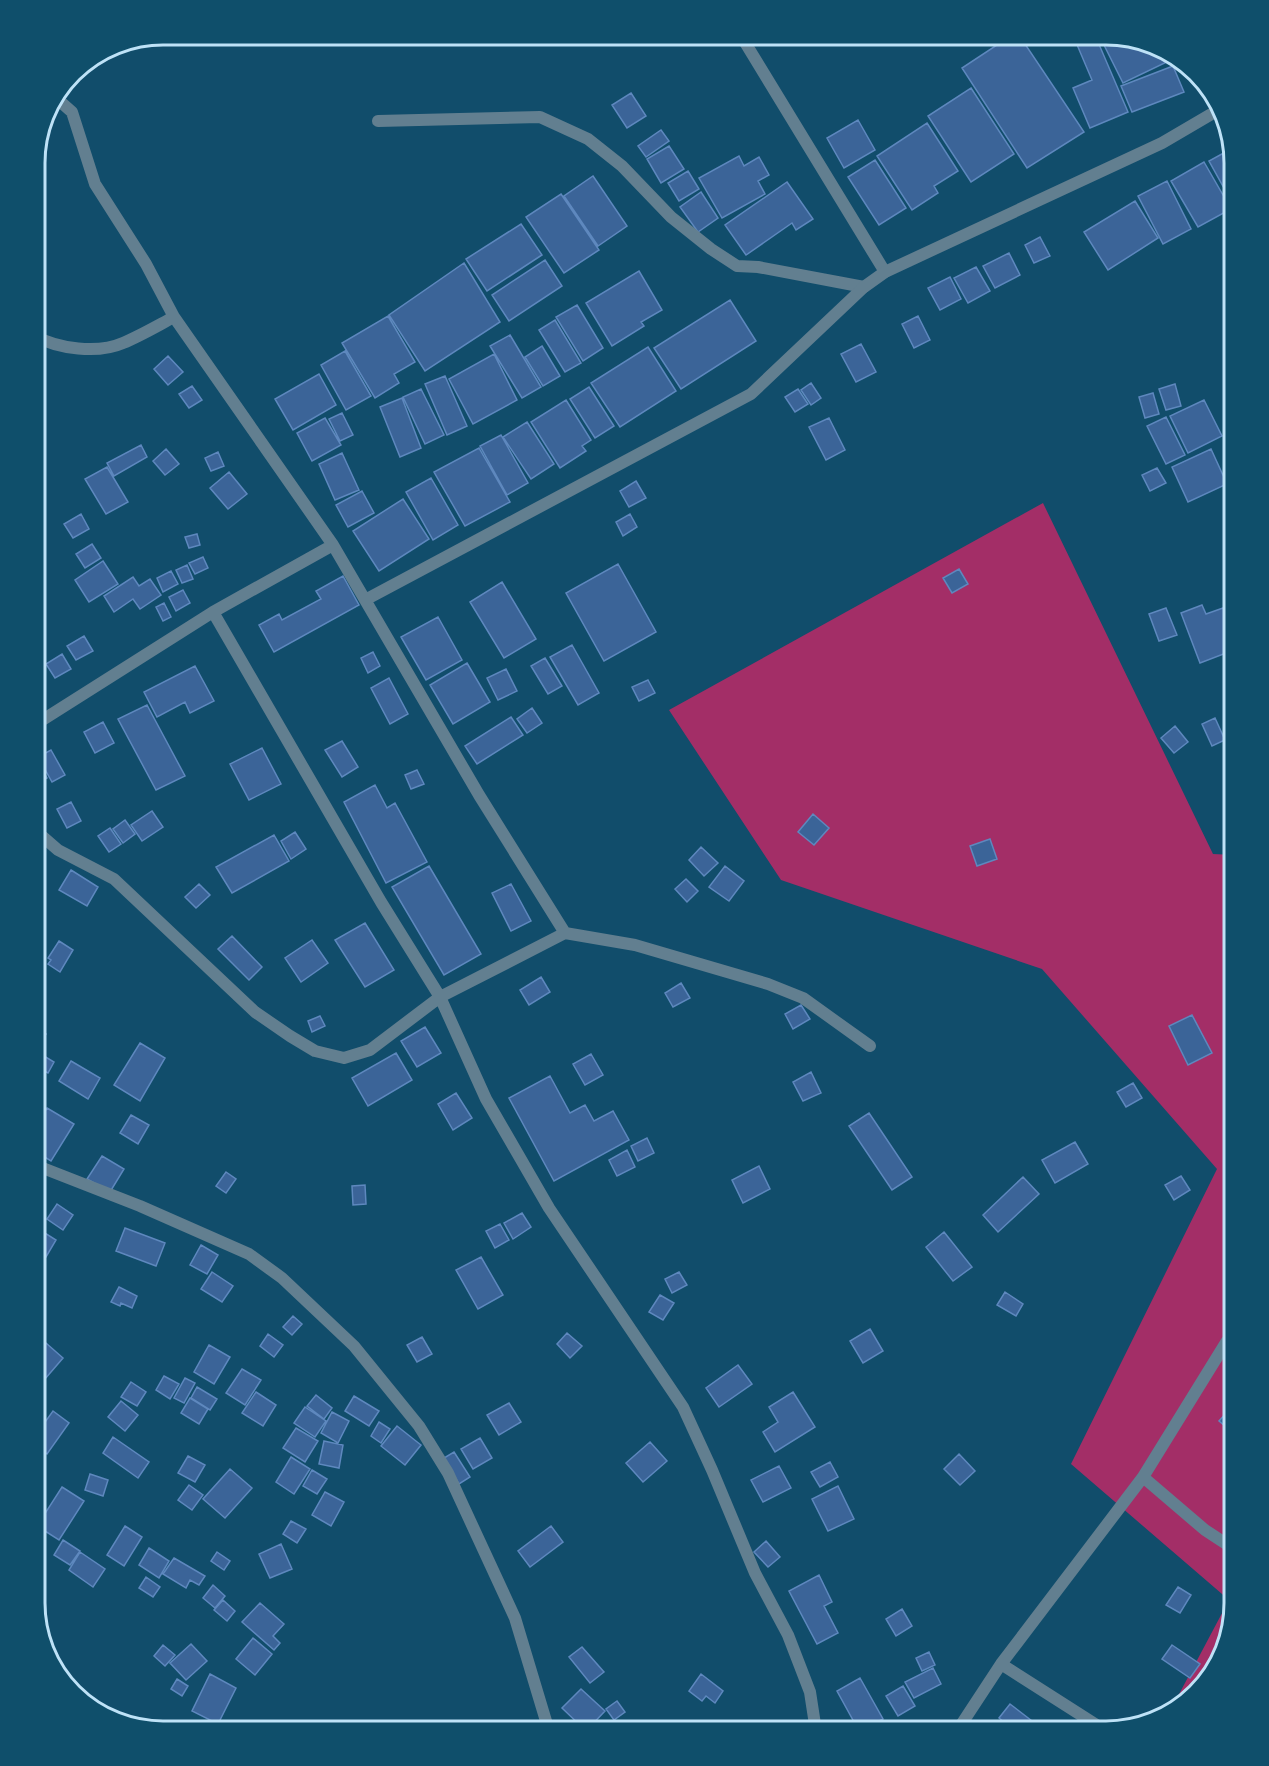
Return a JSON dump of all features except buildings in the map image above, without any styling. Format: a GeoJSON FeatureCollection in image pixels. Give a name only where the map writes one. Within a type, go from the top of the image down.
{"type":"FeatureCollection","features":[{"type":"Feature","properties":{"kind":"street"},"geometry":{"type":"LineString","coordinates":[[747,45],[885,272]]}},
{"type":"Feature","properties":{"kind":"street"},"geometry":{"type":"LineString","coordinates":[[62,103],[72,112],[95,184],[146,264],[174,317],[333,546],[479,795],[565,933]]}},
{"type":"Feature","properties":{"kind":"street"},"geometry":{"type":"LineString","coordinates":[[365,600],[751,394],[864,286],[885,272],[1162,143],[1213,113]]}},
{"type":"Feature","properties":{"kind":"street"},"geometry":{"type":"LineString","coordinates":[[378,121],[540,117],[588,139],[622,166],[671,217],[711,249],[737,266],[758,267],[864,286]]}},
{"type":"Feature","properties":{"kind":"street"},"geometry":{"type":"LineString","coordinates":[[45,340],[60,347],[92,349],[121,344],[174,317]]}},
{"type":"Feature","properties":{"kind":"street"},"geometry":{"type":"LineString","coordinates":[[45,718],[213,612],[333,546]]}},
{"type":"Feature","properties":{"kind":"street"},"geometry":{"type":"LineString","coordinates":[[213,612],[375,892],[440,997],[486,1099],[549,1208],[683,1407],[755,1573],[788,1635],[810,1692],[814,1721]]}},
{"type":"Feature","properties":{"kind":"street"},"geometry":{"type":"LineString","coordinates":[[45,839],[58,850],[114,879],[255,1012],[315,1051],[344,1058],[370,1050],[440,997],[565,933],[634,945],[768,984],[803,998],[870,1046]]}},
{"type":"Feature","properties":{"kind":"street"},"geometry":{"type":"LineString","coordinates":[[45,1169],[161,1215],[249,1254],[282,1278],[354,1346],[419,1426],[448,1473],[516,1618],[546,1721]]}},
{"type":"Feature","properties":{"kind":"street"},"geometry":{"type":"LineString","coordinates":[[964,1721],[1001,1664],[1143,1477],[1224,1346]]}},
{"type":"Feature","properties":{"kind":"street"},"geometry":{"type":"LineString","coordinates":[[1143,1477],[1205,1530],[1224,1543]]}},
{"type":"Feature","properties":{"kind":"street"},"geometry":{"type":"LineString","coordinates":[[1001,1664],[1090,1721]]}},
{"type":"Feature","properties":{"kind":"shaded area"},"geometry":{"type":"Polygon","coordinates":[[[1043,503],[1213,854],[1224,855],[1224,1596],[1071,1464],[1217,1169],[1042,969],[781,880],[669,710],[1043,503]]]}},
{"type":"Feature","properties":{"kind":"shaded area"},"geometry":{"type":"Polygon","coordinates":[[[1224,1610],[1220,1634],[1208,1662],[1200,1675],[1177,1697],[1224,1610]]]}}]}
